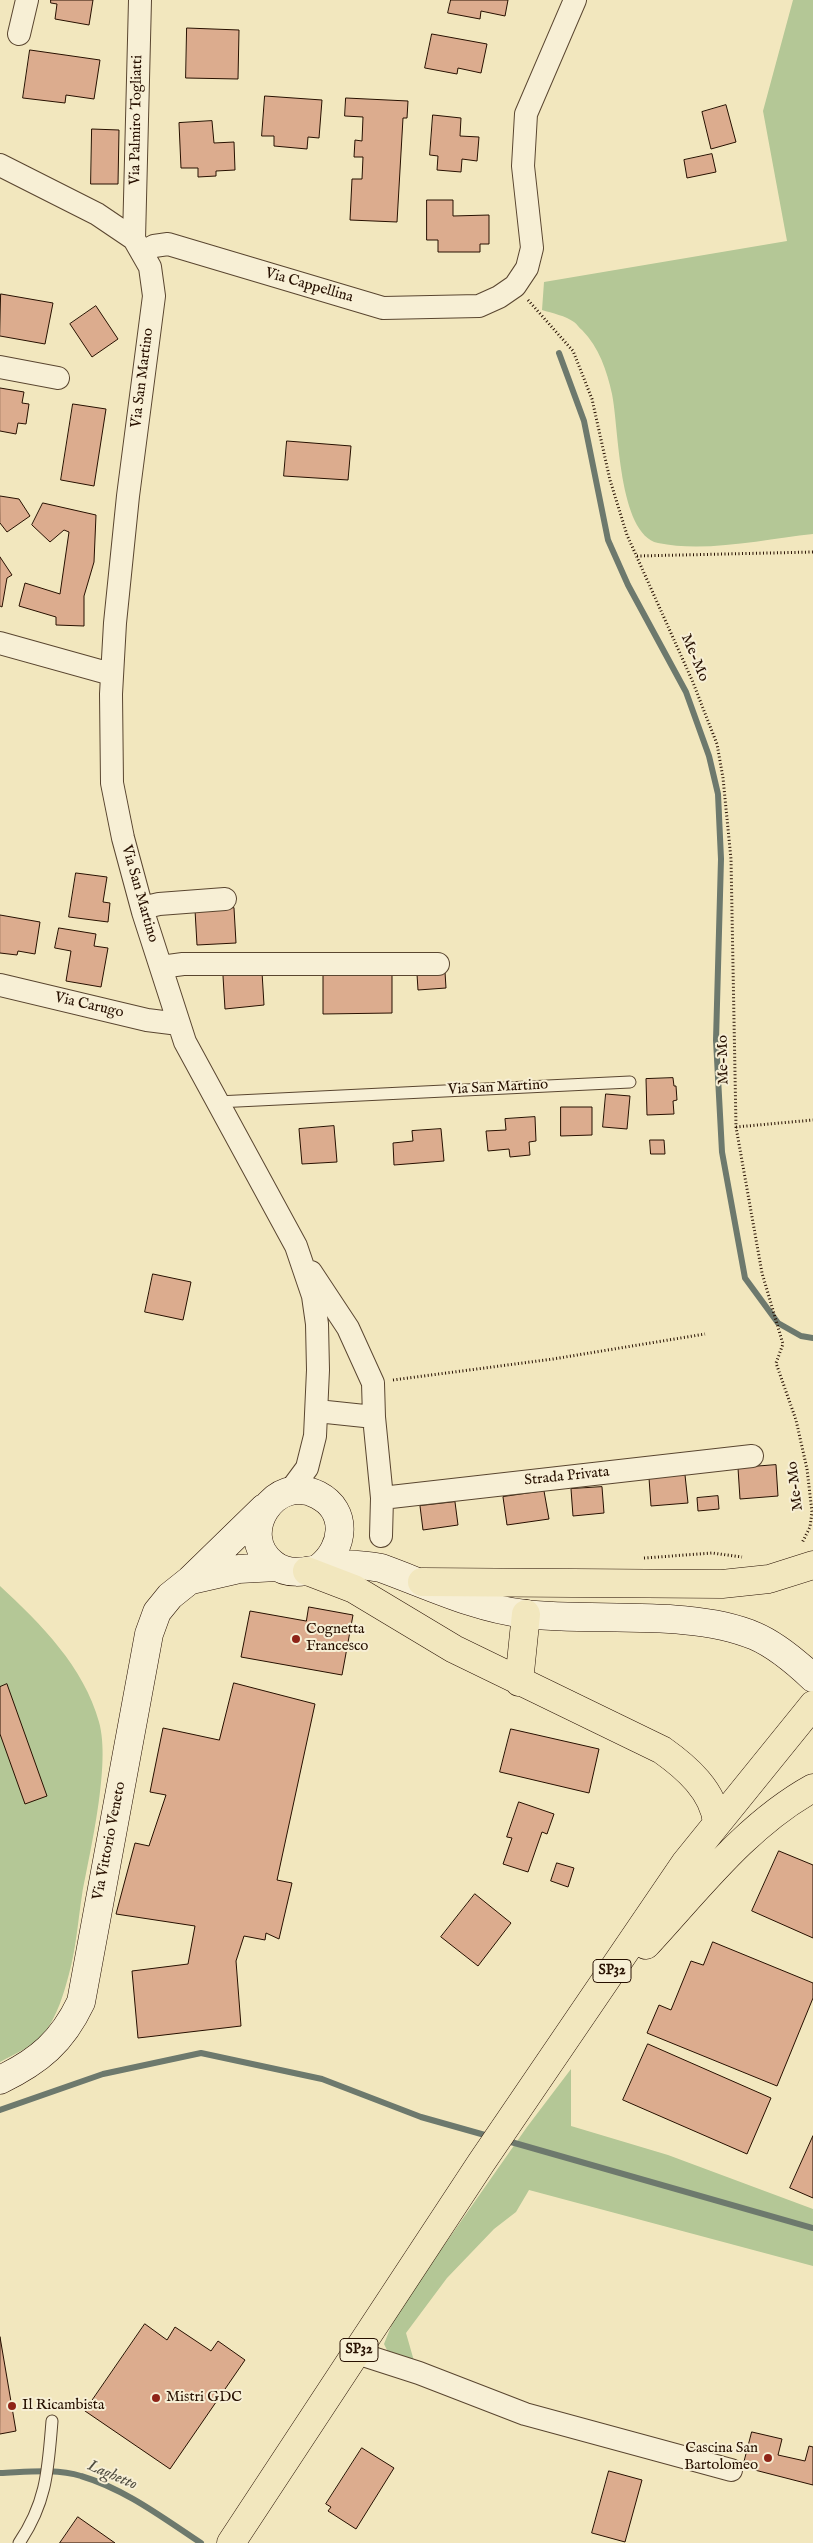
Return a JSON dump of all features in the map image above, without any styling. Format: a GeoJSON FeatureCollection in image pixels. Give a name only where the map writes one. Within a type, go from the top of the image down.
{"type":"FeatureCollection","features":[{"type":"Feature","properties":{"kind":"main road"},"geometry":{"type":"LineString","coordinates":[[422,1582],[722,1584],[769,1579],[805,1556]]}},
{"type":"Feature","properties":{"kind":"main road"},"geometry":{"type":"LineString","coordinates":[[313,1569],[354,1589],[443,1643],[519,1682],[636,1736],[670,1756],[700,1784],[712,1805],[717,1822]]}},
{"type":"Feature","properties":{"kind":"main road"},"geometry":{"type":"LineString","coordinates":[[519,1682],[526,1614]]}},
{"type":"Feature","properties":{"kind":"main road","name":"SP32"},"geometry":{"type":"LineString","coordinates":[[233,2540],[481,2163],[686,1862],[813,1704]]}},
{"type":"Feature","properties":{"kind":"main road"},"geometry":{"type":"LineString","coordinates":[[528,2093],[645,1946],[732,1852],[777,1811],[813,1788]]}},
{"type":"Feature","properties":{"kind":"street"},"geometry":{"type":"LineString","coordinates":[[19,34],[27,0]]}},
{"type":"Feature","properties":{"kind":"street","name":"Via Palmiro Togliatti"},"geometry":{"type":"LineString","coordinates":[[138,246],[140,0]]}},
{"type":"Feature","properties":{"kind":"street"},"geometry":{"type":"LineString","coordinates":[[515,286],[527,268],[532,248],[523,166],[526,114],[575,0]]}},
{"type":"Feature","properties":{"kind":"street"},"geometry":{"type":"LineString","coordinates":[[0,165],[97,214],[138,246]]}},
{"type":"Feature","properties":{"kind":"street","name":"Via Cappellina"},"geometry":{"type":"LineString","coordinates":[[138,246],[168,244],[383,308],[479,306],[499,297],[515,286]]}},
{"type":"Feature","properties":{"kind":"street","name":"Via San Martino"},"geometry":{"type":"LineString","coordinates":[[138,246],[150,266],[154,296],[128,496],[111,674],[110,754],[113,790],[122,838],[142,908],[189,1050],[301,1257],[313,1296],[317,1324],[317,1411],[312,1452],[304,1474],[290,1490]]}},
{"type":"Feature","properties":{"kind":"street"},"geometry":{"type":"LineString","coordinates":[[0,367],[58,378]]}},
{"type":"Feature","properties":{"kind":"street"},"geometry":{"type":"LineString","coordinates":[[0,643],[111,674]]}},
{"type":"Feature","properties":{"kind":"street"},"geometry":{"type":"LineString","coordinates":[[142,908],[159,904],[225,899]]}},
{"type":"Feature","properties":{"kind":"street"},"geometry":{"type":"LineString","coordinates":[[161,967],[183,964],[438,964]]}},
{"type":"Feature","properties":{"kind":"street","name":"Via Carugo"},"geometry":{"type":"LineString","coordinates":[[0,985],[147,1020],[179,1024]]}},
{"type":"Feature","properties":{"kind":"street"},"geometry":{"type":"LineString","coordinates":[[301,1257],[326,1291],[348,1328],[373,1383],[374,1417],[382,1498],[382,1536]]}},
{"type":"Feature","properties":{"kind":"street"},"geometry":{"type":"LineString","coordinates":[[317,1411],[374,1417]]}},
{"type":"Feature","properties":{"kind":"street","name":"Via San Martino"},"geometry":{"type":"LineString","coordinates":[[312,1452],[316,1474],[326,1501]]}},
{"type":"Feature","properties":{"kind":"street","name":"Strada Privata"},"geometry":{"type":"LineString","coordinates":[[382,1498],[752,1456]]}},
{"type":"Feature","properties":{"kind":"street"},"geometry":{"type":"LineString","coordinates":[[190,1580],[273,1498],[290,1490],[310,1491],[326,1501],[334,1509],[340,1527],[356,1547],[381,1568]]}},
{"type":"Feature","properties":{"kind":"street"},"geometry":{"type":"LineString","coordinates":[[264,1508],[259,1519],[258,1539],[264,1554],[277,1567]]}},
{"type":"Feature","properties":{"kind":"street"},"geometry":{"type":"LineString","coordinates":[[313,1569],[335,1551],[339,1542],[340,1527]]}},
{"type":"Feature","properties":{"kind":"street"},"geometry":{"type":"LineString","coordinates":[[190,1580],[239,1569],[277,1567],[291,1572],[352,1564],[381,1568],[473,1602],[526,1614],[682,1621],[740,1630],[768,1643],[813,1678]]}},
{"type":"Feature","properties":{"kind":"street","name":"Via Vittorio Veneto"},"geometry":{"type":"LineString","coordinates":[[0,2080],[30,2064],[50,2048],[72,2021],[81,2002],[149,1634],[158,1612],[166,1601],[190,1580]]}},
{"type":"Feature","properties":{"kind":"street"},"geometry":{"type":"LineString","coordinates":[[356,2353],[419,2373],[525,2414],[731,2470]]}},
{"type":"Feature","properties":{"kind":"lane","name":"Via San Martino"},"geometry":{"type":"LineString","coordinates":[[217,1102],[630,1082]]}},
{"type":"Feature","properties":{"kind":"lane"},"geometry":{"type":"LineString","coordinates":[[20,2543],[34,2522],[45,2487],[52,2421]]}},
{"type":"Feature","properties":{"kind":"path","name":"Me-Mo"},"geometry":{"type":"LineString","coordinates":[[515,286],[573,351],[592,399],[610,480],[627,535],[692,680],[717,744],[723,778],[731,859],[736,1127],[762,1273],[783,1344],[776,1363],[796,1420],[808,1469],[812,1512],[810,1527],[804,1542],[805,1556]]}},
{"type":"Feature","properties":{"kind":"path"},"geometry":{"type":"LineString","coordinates":[[637,556],[813,552]]}},
{"type":"Feature","properties":{"kind":"path"},"geometry":{"type":"LineString","coordinates":[[736,1127],[813,1120]]}},
{"type":"Feature","properties":{"kind":"path"},"geometry":{"type":"LineString","coordinates":[[373,1383],[553,1358],[705,1334]]}},
{"type":"Feature","properties":{"kind":"path"},"geometry":{"type":"LineString","coordinates":[[640,1559],[668,1555],[712,1553],[745,1557]]}},
{"type":"Feature","properties":{"kind":"green space"},"geometry":{"type":"Polygon","coordinates":[[[793,0],[813,0],[813,534],[715,546],[676,546],[658,543],[645,535],[635,521],[628,501],[619,454],[612,394],[602,360],[588,337],[575,323],[563,316],[542,310],[544,282],[787,241],[763,111],[793,0]]]}},
{"type":"Feature","properties":{"kind":"green space"},"geometry":{"type":"Polygon","coordinates":[[[0,1586],[45,1631],[72,1665],[83,1683],[99,1722],[103,1761],[98,1808],[75,1945],[62,1997],[53,2020],[40,2038],[0,2062],[0,1586]]]}},
{"type":"Feature","properties":{"kind":"green space"},"geometry":{"type":"Polygon","coordinates":[[[571,2069],[571,2126],[668,2155],[813,2209],[813,2266],[529,2190],[516,2212],[494,2229],[447,2278],[406,2333],[414,2361],[391,2358],[384,2344],[396,2314],[527,2127],[571,2069]]]}},
{"type":"Feature","properties":{"kind":"building"},"geometry":{"type":"Polygon","coordinates":[[[51,0],[93,0],[89,25],[55,19],[57,4],[51,3],[51,0]]]}},
{"type":"Feature","properties":{"kind":"building"},"geometry":{"type":"Polygon","coordinates":[[[451,0],[508,0],[505,16],[481,11],[480,19],[448,13],[451,0]]]}},
{"type":"Feature","properties":{"kind":"building"},"geometry":{"type":"Polygon","coordinates":[[[187,28],[239,30],[238,79],[186,78],[187,28]]]}},
{"type":"Feature","properties":{"kind":"building"},"geometry":{"type":"Polygon","coordinates":[[[432,34],[487,44],[481,73],[458,68],[457,74],[425,68],[432,34]]]}},
{"type":"Feature","properties":{"kind":"building"},"geometry":{"type":"Polygon","coordinates":[[[30,50],[100,60],[94,99],[66,95],[65,103],[23,98],[30,50]]]}},
{"type":"Feature","properties":{"kind":"building"},"geometry":{"type":"Polygon","coordinates":[[[265,96],[322,100],[319,138],[308,137],[307,149],[274,146],[274,136],[262,136],[265,96]]]}},
{"type":"Feature","properties":{"kind":"building"},"geometry":{"type":"Polygon","coordinates":[[[346,98],[408,101],[407,118],[403,118],[397,222],[350,220],[352,179],[362,179],[363,157],[354,157],[355,140],[362,141],[363,117],[345,116],[346,98]]]}},
{"type":"Feature","properties":{"kind":"building"},"geometry":{"type":"Polygon","coordinates":[[[726,105],[736,142],[711,149],[702,112],[726,105]]]}},
{"type":"Feature","properties":{"kind":"building"},"geometry":{"type":"Polygon","coordinates":[[[433,115],[461,118],[460,136],[479,137],[477,161],[462,159],[461,172],[437,170],[438,156],[430,155],[433,115]]]}},
{"type":"Feature","properties":{"kind":"building"},"geometry":{"type":"Polygon","coordinates":[[[212,121],[214,143],[234,142],[235,170],[216,171],[216,176],[198,177],[198,168],[181,168],[179,123],[212,121]]]}},
{"type":"Feature","properties":{"kind":"building"},"geometry":{"type":"Polygon","coordinates":[[[92,129],[119,130],[118,184],[91,184],[92,129]]]}},
{"type":"Feature","properties":{"kind":"building"},"geometry":{"type":"Polygon","coordinates":[[[712,154],[716,172],[687,178],[684,160],[712,154]]]}},
{"type":"Feature","properties":{"kind":"building"},"geometry":{"type":"Polygon","coordinates":[[[427,200],[453,200],[453,216],[489,215],[489,244],[480,244],[480,252],[438,252],[438,240],[427,240],[427,200]]]}},
{"type":"Feature","properties":{"kind":"building"},"geometry":{"type":"Polygon","coordinates":[[[1,294],[53,303],[45,344],[0,336],[1,294]]]}},
{"type":"Feature","properties":{"kind":"building"},"geometry":{"type":"Polygon","coordinates":[[[96,306],[118,339],[92,357],[70,324],[96,306]]]}},
{"type":"Feature","properties":{"kind":"building"},"geometry":{"type":"Polygon","coordinates":[[[0,388],[24,392],[22,403],[29,404],[26,424],[18,423],[16,434],[0,431],[0,388]]]}},
{"type":"Feature","properties":{"kind":"building"},"geometry":{"type":"Polygon","coordinates":[[[73,404],[106,409],[94,486],[61,480],[73,404]]]}},
{"type":"Feature","properties":{"kind":"building"},"geometry":{"type":"Polygon","coordinates":[[[287,441],[351,446],[348,480],[284,476],[287,441]]]}},
{"type":"Feature","properties":{"kind":"building"},"geometry":{"type":"Polygon","coordinates":[[[0,496],[19,499],[30,516],[7,532],[0,523],[0,496]]]}},
{"type":"Feature","properties":{"kind":"building"},"geometry":{"type":"Polygon","coordinates":[[[43,503],[96,515],[94,562],[84,596],[84,626],[56,625],[56,617],[19,606],[25,583],[60,594],[69,532],[64,530],[50,542],[32,525],[43,503]]]}},
{"type":"Feature","properties":{"kind":"building"},"geometry":{"type":"Polygon","coordinates":[[[0,557],[12,575],[7,578],[2,607],[0,606],[0,557]]]}},
{"type":"Feature","properties":{"kind":"building"},"geometry":{"type":"Polygon","coordinates":[[[76,873],[107,877],[103,902],[110,903],[108,922],[69,917],[76,873]]]}},
{"type":"Feature","properties":{"kind":"building"},"geometry":{"type":"Polygon","coordinates":[[[234,908],[236,943],[197,945],[195,910],[234,908]]]}},
{"type":"Feature","properties":{"kind":"building"},"geometry":{"type":"Polygon","coordinates":[[[0,915],[40,922],[35,954],[18,951],[17,955],[0,953],[0,915]]]}},
{"type":"Feature","properties":{"kind":"building"},"geometry":{"type":"Polygon","coordinates":[[[59,928],[96,934],[94,946],[108,948],[101,987],[66,981],[71,951],[55,948],[59,928]]]}},
{"type":"Feature","properties":{"kind":"building"},"geometry":{"type":"Polygon","coordinates":[[[392,969],[392,1013],[323,1014],[323,970],[392,969]]]}},
{"type":"Feature","properties":{"kind":"building"},"geometry":{"type":"Polygon","coordinates":[[[262,972],[264,1005],[225,1009],[223,976],[262,972]]]}},
{"type":"Feature","properties":{"kind":"building"},"geometry":{"type":"Polygon","coordinates":[[[445,972],[446,988],[418,990],[417,974],[445,972]]]}},
{"type":"Feature","properties":{"kind":"building"},"geometry":{"type":"Polygon","coordinates":[[[673,1078],[674,1086],[676,1086],[677,1100],[673,1101],[674,1114],[647,1115],[646,1079],[673,1078]]]}},
{"type":"Feature","properties":{"kind":"building"},"geometry":{"type":"Polygon","coordinates":[[[606,1094],[630,1096],[627,1129],[603,1127],[606,1094]]]}},
{"type":"Feature","properties":{"kind":"building"},"geometry":{"type":"Polygon","coordinates":[[[561,1107],[592,1107],[592,1135],[561,1136],[561,1107]]]}},
{"type":"Feature","properties":{"kind":"building"},"geometry":{"type":"Polygon","coordinates":[[[535,1117],[536,1141],[529,1142],[530,1155],[510,1157],[509,1149],[488,1151],[486,1131],[506,1130],[505,1119],[535,1117]]]}},
{"type":"Feature","properties":{"kind":"building"},"geometry":{"type":"Polygon","coordinates":[[[334,1126],[337,1162],[302,1164],[299,1129],[334,1126]]]}},
{"type":"Feature","properties":{"kind":"building"},"geometry":{"type":"Polygon","coordinates":[[[441,1129],[444,1161],[394,1165],[393,1143],[413,1141],[412,1131],[441,1129]]]}},
{"type":"Feature","properties":{"kind":"building"},"geometry":{"type":"Polygon","coordinates":[[[650,1140],[664,1140],[665,1154],[651,1154],[650,1140]]]}},
{"type":"Feature","properties":{"kind":"building"},"geometry":{"type":"Polygon","coordinates":[[[153,1274],[191,1282],[183,1320],[145,1312],[153,1274]]]}},
{"type":"Feature","properties":{"kind":"building"},"geometry":{"type":"Polygon","coordinates":[[[776,1465],[778,1496],[740,1499],[738,1468],[776,1465]]]}},
{"type":"Feature","properties":{"kind":"building"},"geometry":{"type":"Polygon","coordinates":[[[685,1475],[688,1503],[651,1506],[649,1478],[685,1475]]]}},
{"type":"Feature","properties":{"kind":"building"},"geometry":{"type":"Polygon","coordinates":[[[602,1487],[604,1513],[573,1516],[571,1489],[602,1487]]]}},
{"type":"Feature","properties":{"kind":"building"},"geometry":{"type":"Polygon","coordinates":[[[544,1491],[549,1519],[507,1525],[503,1497],[544,1491]]]}},
{"type":"Feature","properties":{"kind":"building"},"geometry":{"type":"Polygon","coordinates":[[[718,1496],[719,1509],[698,1511],[697,1498],[718,1496]]]}},
{"type":"Feature","properties":{"kind":"building"},"geometry":{"type":"Polygon","coordinates":[[[455,1502],[458,1525],[423,1530],[420,1506],[455,1502]]]}},
{"type":"Feature","properties":{"kind":"building","name":"Cognetta Francesco"},"geometry":{"type":"Polygon","coordinates":[[[309,1607],[353,1615],[342,1675],[241,1657],[250,1611],[306,1621],[309,1607]]]}},
{"type":"Feature","properties":{"kind":"building"},"geometry":{"type":"Polygon","coordinates":[[[234,1683],[315,1704],[277,1880],[292,1883],[279,1939],[266,1933],[265,1940],[244,1936],[236,1961],[241,2026],[138,2038],[132,1971],[188,1964],[195,1926],[116,1914],[135,1843],[149,1846],[166,1795],[150,1792],[163,1728],[219,1740],[234,1683]]]}},
{"type":"Feature","properties":{"kind":"building"},"geometry":{"type":"Polygon","coordinates":[[[7,1684],[47,1796],[25,1804],[0,1734],[0,1687],[7,1684]]]}},
{"type":"Feature","properties":{"kind":"building"},"geometry":{"type":"Polygon","coordinates":[[[511,1729],[599,1749],[589,1793],[500,1772],[511,1729]]]}},
{"type":"Feature","properties":{"kind":"building"},"geometry":{"type":"Polygon","coordinates":[[[519,1802],[554,1814],[547,1834],[542,1832],[528,1872],[503,1864],[512,1838],[507,1837],[519,1802]]]}},
{"type":"Feature","properties":{"kind":"building"},"geometry":{"type":"Polygon","coordinates":[[[779,1851],[813,1865],[813,1938],[752,1911],[779,1851]]]}},
{"type":"Feature","properties":{"kind":"building"},"geometry":{"type":"Polygon","coordinates":[[[557,1863],[574,1868],[568,1887],[551,1881],[557,1863]]]}},
{"type":"Feature","properties":{"kind":"building"},"geometry":{"type":"Polygon","coordinates":[[[475,1894],[511,1923],[478,1966],[441,1937],[475,1894]]]}},
{"type":"Feature","properties":{"kind":"building"},"geometry":{"type":"Polygon","coordinates":[[[713,1942],[813,1983],[813,1998],[777,2086],[647,2033],[659,2005],[671,2010],[691,1961],[703,1965],[713,1942]]]}},
{"type":"Feature","properties":{"kind":"building"},"geometry":{"type":"Polygon","coordinates":[[[648,2044],[771,2098],[747,2154],[623,2100],[648,2044]]]}},
{"type":"Feature","properties":{"kind":"building"},"geometry":{"type":"Polygon","coordinates":[[[813,2136],[813,2198],[790,2188],[813,2136]]]}},
{"type":"Feature","properties":{"kind":"building","name":"Mistri GDC"},"geometry":{"type":"Polygon","coordinates":[[[145,2324],[167,2340],[175,2327],[211,2351],[218,2341],[245,2360],[170,2469],[85,2411],[145,2324]]]}},
{"type":"Feature","properties":{"kind":"building"},"geometry":{"type":"Polygon","coordinates":[[[0,2337],[16,2431],[0,2434],[0,2337]]]}},
{"type":"Feature","properties":{"kind":"building","name":"Cascina San Bartolomeo"},"geometry":{"type":"Polygon","coordinates":[[[752,2432],[782,2439],[778,2455],[805,2461],[809,2446],[813,2447],[813,2485],[743,2467],[752,2432]]]}},
{"type":"Feature","properties":{"kind":"building"},"geometry":{"type":"Polygon","coordinates":[[[362,2448],[394,2468],[356,2529],[328,2511],[331,2507],[326,2504],[362,2448]]]}},
{"type":"Feature","properties":{"kind":"building"},"geometry":{"type":"Polygon","coordinates":[[[609,2471],[642,2480],[625,2542],[592,2533],[609,2471]]]}},
{"type":"Feature","properties":{"kind":"building"},"geometry":{"type":"Polygon","coordinates":[[[78,2517],[115,2543],[60,2543],[78,2517]]]}},
{"type":"Feature","properties":{"kind":"waterway"},"geometry":{"type":"LineString","coordinates":[[559,353],[584,421],[608,540],[628,585],[686,692],[709,756],[718,794],[721,859],[716,1040],[722,1152],[745,1278],[778,1323],[801,1336],[813,1338]]}},
{"type":"Feature","properties":{"kind":"waterway"},"geometry":{"type":"LineString","coordinates":[[0,2110],[103,2074],[201,2053],[322,2079],[421,2117],[492,2137]]}},
{"type":"Feature","properties":{"kind":"waterway"},"geometry":{"type":"LineString","coordinates":[[504,2140],[813,2228]]}},
{"type":"Feature","properties":{"kind":"waterway","name":"Laghetto"},"geometry":{"type":"LineString","coordinates":[[0,2473],[41,2471],[81,2476],[128,2496],[201,2543]]}},
{"type":"Feature","properties":{"kind":"place","name":"Cognetta Francesco"},"geometry":{"type":"Point","coordinates":[296,1639]}},
{"type":"Feature","properties":{"kind":"place","name":"Mistri GDC"},"geometry":{"type":"Point","coordinates":[156,2398]}},
{"type":"Feature","properties":{"kind":"place","name":"Il Ricambista"},"geometry":{"type":"Point","coordinates":[12,2406]}},
{"type":"Feature","properties":{"kind":"place","name":"Cascina San Bartolomeo"},"geometry":{"type":"Point","coordinates":[768,2458]}}]}
